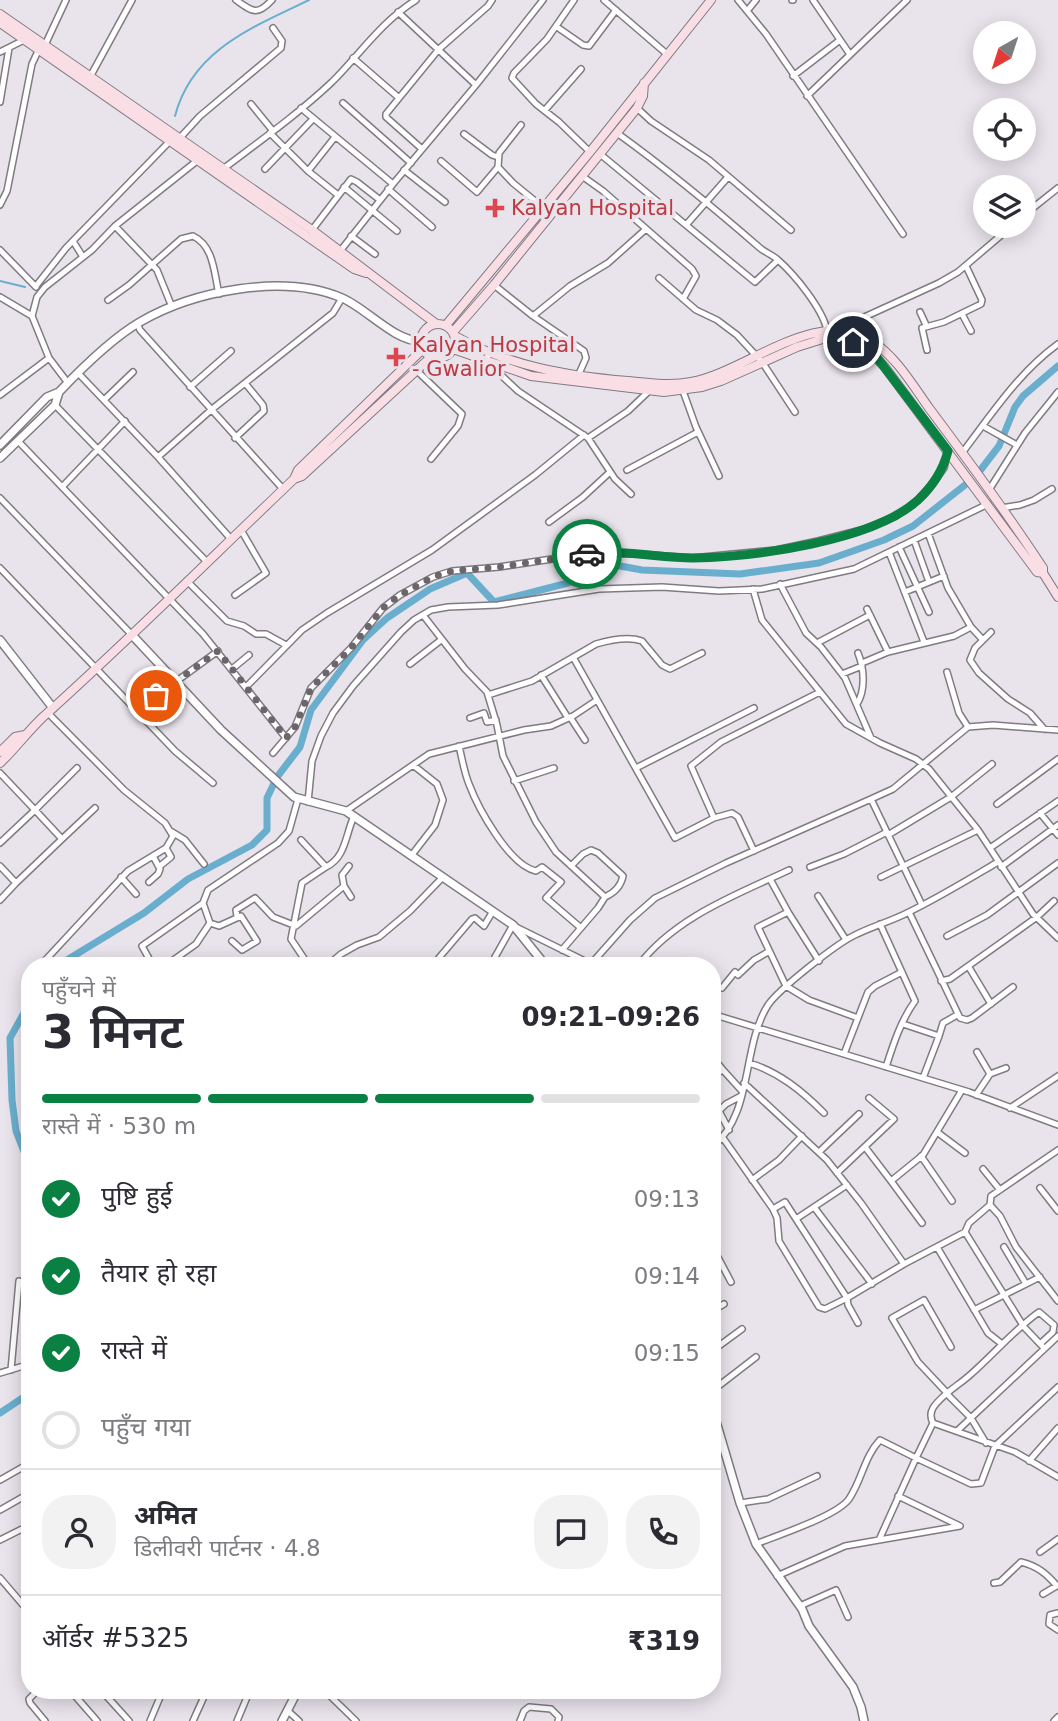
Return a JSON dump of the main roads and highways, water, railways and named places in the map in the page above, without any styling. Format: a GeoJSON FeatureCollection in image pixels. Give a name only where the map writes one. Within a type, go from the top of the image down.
{"type":"FeatureCollection","features":[{"type":"Feature","properties":{"kind":"main road"},"geometry":{"type":"LineString","coordinates":[[446,325],[590,152],[711,0]]}},
{"type":"Feature","properties":{"kind":"main road"},"geometry":{"type":"LineString","coordinates":[[0,14],[174,142],[223,169],[313,230],[358,263],[366,273],[435,323],[446,325],[454,334],[488,358],[531,376],[649,391],[683,391],[721,381],[795,339],[827,330],[844,329],[869,339],[887,352],[962,453],[968,469]]}},
{"type":"Feature","properties":{"kind":"main road"},"geometry":{"type":"LineString","coordinates":[[0,23],[24,40],[42,46],[90,77],[174,142]]}},
{"type":"Feature","properties":{"kind":"main road"},"geometry":{"type":"LineString","coordinates":[[0,763],[21,744],[25,735],[231,539],[415,369],[431,357],[446,356],[453,349],[454,334],[637,108],[643,96],[643,83]]}},
{"type":"Feature","properties":{"kind":"main road"},"geometry":{"type":"LineString","coordinates":[[201,158],[354,269],[366,273]]}},
{"type":"Feature","properties":{"kind":"main road"},"geometry":{"type":"LineString","coordinates":[[295,479],[298,470],[421,345],[426,327],[435,323]]}},
{"type":"Feature","properties":{"kind":"main road"},"geometry":{"type":"LineString","coordinates":[[453,349],[556,373],[656,384],[690,383],[829,337],[853,342],[875,355],[948,451],[968,469],[988,504],[1037,572],[1043,573]]}},
{"type":"Feature","properties":{"kind":"main road"},"geometry":{"type":"LineString","coordinates":[[421,345],[431,357]]}},
{"type":"Feature","properties":{"kind":"main road"},"geometry":{"type":"LineString","coordinates":[[978,483],[988,491],[1031,549],[1058,597]]}},
{"type":"Feature","properties":{"kind":"main road"},"geometry":{"type":"LineString","coordinates":[[0,752],[15,737],[25,735]]}},
{"type":"Feature","properties":{"kind":"waterway"},"geometry":{"type":"LineString","coordinates":[[175,116],[183,93],[210,57],[246,31],[309,0]]}},
{"type":"Feature","properties":{"kind":"waterway"},"geometry":{"type":"LineString","coordinates":[[0,281],[25,287]]}},
{"type":"Feature","properties":{"kind":"waterway"},"geometry":{"type":"LineString","coordinates":[[979,472],[999,446],[1015,407],[1023,396],[1058,366]]}},
{"type":"Feature","properties":{"kind":"waterway"},"geometry":{"type":"LineString","coordinates":[[72,957],[144,913],[188,879],[252,845],[267,830],[267,798],[277,777],[300,747],[311,710],[363,640],[387,618],[430,589],[467,573],[494,602],[568,583],[604,563],[642,570],[740,574],[819,563],[884,540],[913,526],[965,485]]}},
{"type":"Feature","properties":{"kind":"waterway"},"geometry":{"type":"LineString","coordinates":[[21,1018],[10,1038],[12,1100],[16,1131],[21,1144]]}},
{"type":"Feature","properties":{"kind":"waterway"},"geometry":{"type":"LineString","coordinates":[[0,1413],[21,1399]]}},
{"type":"Feature","properties":{"kind":"place","name":"Kalyan Hospital"},"geometry":{"type":"Point","coordinates":[495,208]}},
{"type":"Feature","properties":{"kind":"place","name":"Kalyan Hospital - Gwalior"},"geometry":{"type":"Point","coordinates":[396,357]}}]}
